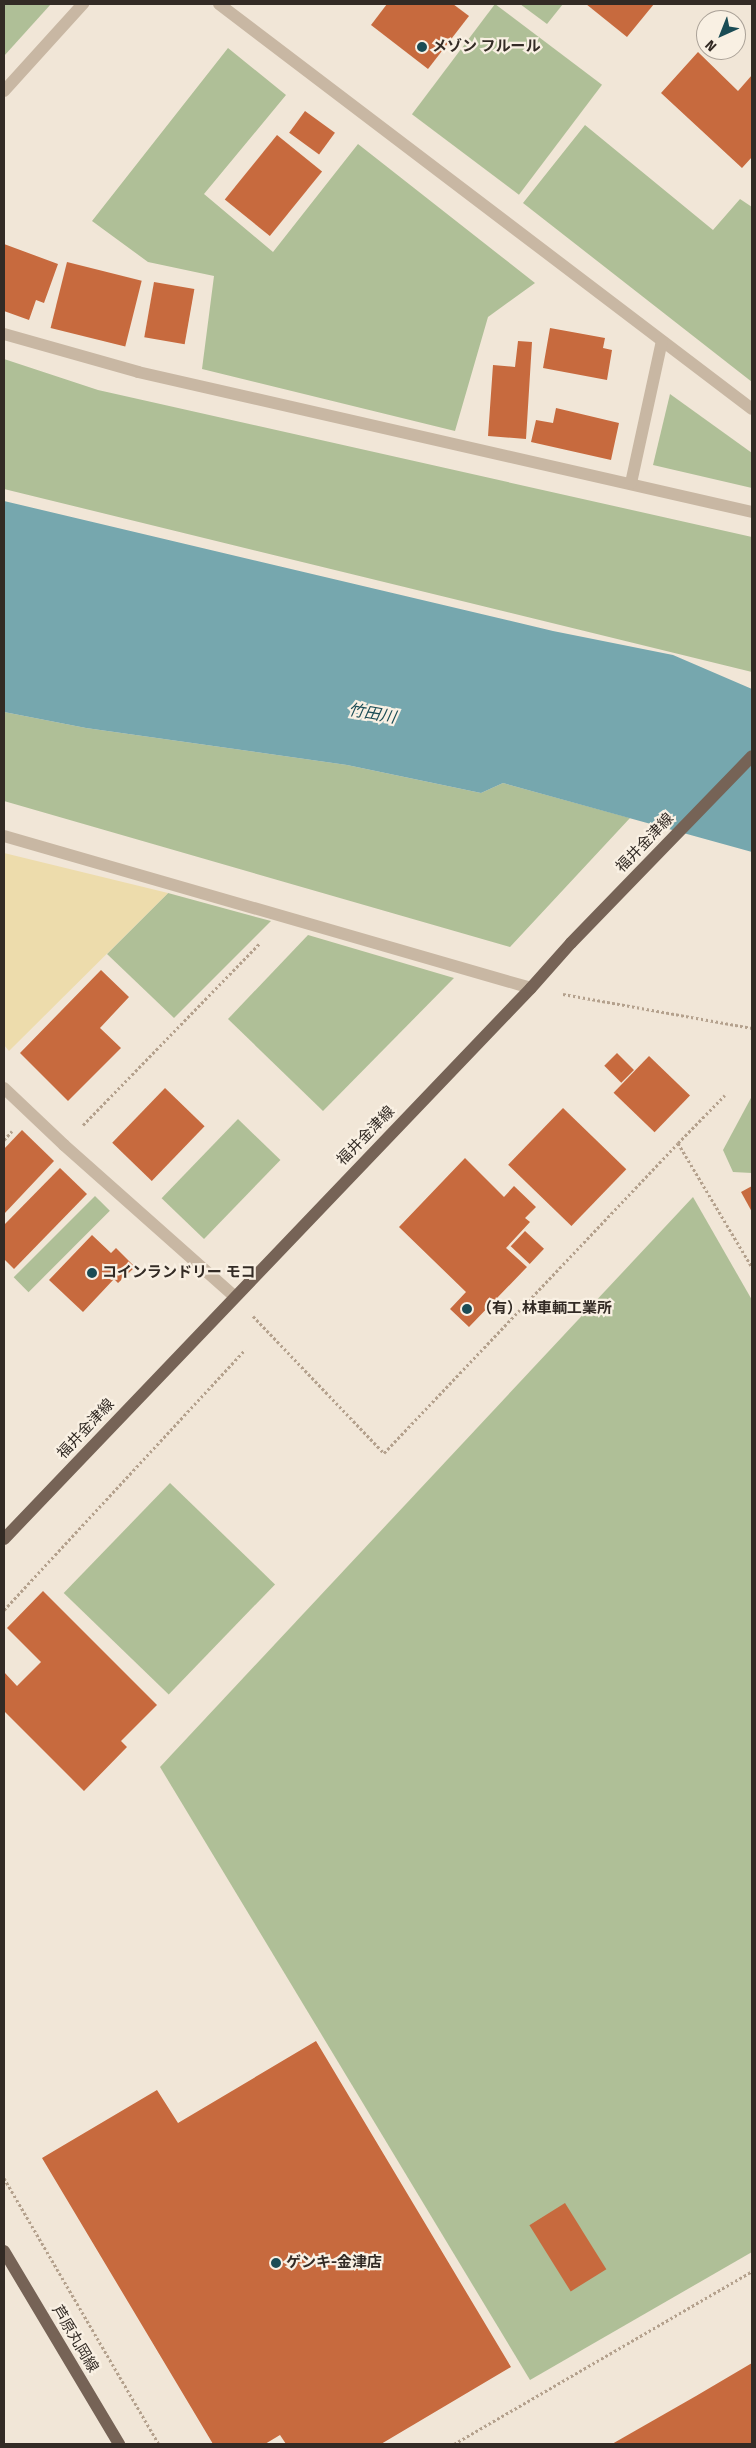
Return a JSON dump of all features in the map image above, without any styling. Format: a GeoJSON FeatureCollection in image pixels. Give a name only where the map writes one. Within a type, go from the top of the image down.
{"type":"FeatureCollection","features":[{"type":"Feature","properties":{"kind":"main road","name":"福井金津線"},"geometry":{"type":"LineString","coordinates":[[4,1539],[234,1296],[531,988],[571,942],[752,756]]}},
{"type":"Feature","properties":{"kind":"main road","name":"芦原丸岡線"},"geometry":{"type":"LineString","coordinates":[[4,2251],[119,2444]]}},
{"type":"Feature","properties":{"kind":"street"},"geometry":{"type":"LineString","coordinates":[[4,91],[83,4]]}},
{"type":"Feature","properties":{"kind":"street"},"geometry":{"type":"LineString","coordinates":[[219,4],[752,409]]}},
{"type":"Feature","properties":{"kind":"street"},"geometry":{"type":"LineString","coordinates":[[4,334],[138,372],[752,512]]}},
{"type":"Feature","properties":{"kind":"street"},"geometry":{"type":"LineString","coordinates":[[631,483],[662,341]]}},
{"type":"Feature","properties":{"kind":"street"},"geometry":{"type":"LineString","coordinates":[[4,836],[531,988]]}},
{"type":"Feature","properties":{"kind":"street"},"geometry":{"type":"LineString","coordinates":[[4,1088],[64,1146],[234,1296]]}},
{"type":"Feature","properties":{"kind":"path"},"geometry":{"type":"LineString","coordinates":[[64,1146],[260,943]]}},
{"type":"Feature","properties":{"kind":"path"},"geometry":{"type":"LineString","coordinates":[[531,988],[752,1028]]}},
{"type":"Feature","properties":{"kind":"path"},"geometry":{"type":"LineString","coordinates":[[234,1296],[384,1453],[725,1095]]}},
{"type":"Feature","properties":{"kind":"path"},"geometry":{"type":"LineString","coordinates":[[678,1143],[752,1267]]}},
{"type":"Feature","properties":{"kind":"path"},"geometry":{"type":"LineString","coordinates":[[4,1610],[245,1350]]}},
{"type":"Feature","properties":{"kind":"path"},"geometry":{"type":"LineString","coordinates":[[4,2178],[159,2444]]}},
{"type":"Feature","properties":{"kind":"path"},"geometry":{"type":"LineString","coordinates":[[454,2444],[752,2271]]}},
{"type":"Feature","properties":{"kind":"green space"},"geometry":{"type":"Polygon","coordinates":[[[4,4],[51,4],[4,56],[4,4]]]}},
{"type":"Feature","properties":{"kind":"green space"},"geometry":{"type":"Polygon","coordinates":[[[495,4],[602,85],[519,195],[412,114],[495,4]]]}},
{"type":"Feature","properties":{"kind":"green space"},"geometry":{"type":"Polygon","coordinates":[[[520,4],[563,4],[547,24],[520,4]]]}},
{"type":"Feature","properties":{"kind":"green space"},"geometry":{"type":"Polygon","coordinates":[[[228,48],[286,95],[204,194],[273,252],[358,144],[535,283],[488,317],[455,431],[202,369],[214,276],[148,262],[92,221],[228,48]]]}},
{"type":"Feature","properties":{"kind":"green space"},"geometry":{"type":"Polygon","coordinates":[[[585,125],[713,230],[740,199],[752,207],[752,382],[523,203],[585,125]]]}},
{"type":"Feature","properties":{"kind":"green space"},"geometry":{"type":"Polygon","coordinates":[[[4,359],[98,390],[752,537],[752,672],[4,489],[4,359]]]}},
{"type":"Feature","properties":{"kind":"green space"},"geometry":{"type":"Polygon","coordinates":[[[670,394],[752,453],[752,488],[653,465],[670,394]]]}},
{"type":"Feature","properties":{"kind":"green space"},"geometry":{"type":"Polygon","coordinates":[[[4,712],[86,728],[347,765],[481,793],[503,783],[630,818],[510,947],[4,801],[4,712]]]}},
{"type":"Feature","properties":{"kind":"green space"},"geometry":{"type":"Polygon","coordinates":[[[168,893],[271,921],[174,1018],[107,954],[168,893]]]}},
{"type":"Feature","properties":{"kind":"green space"},"geometry":{"type":"Polygon","coordinates":[[[308,935],[454,978],[323,1111],[228,1019],[308,935]]]}},
{"type":"Feature","properties":{"kind":"green space"},"geometry":{"type":"Polygon","coordinates":[[[752,1096],[752,1173],[733,1172],[723,1150],[752,1096]]]}},
{"type":"Feature","properties":{"kind":"green space"},"geometry":{"type":"Polygon","coordinates":[[[238,1119],[280,1160],[204,1239],[162,1198],[238,1119]]]}},
{"type":"Feature","properties":{"kind":"green space"},"geometry":{"type":"Polygon","coordinates":[[[95,1196],[110,1211],[29,1292],[14,1277],[95,1196]]]}},
{"type":"Feature","properties":{"kind":"green space"},"geometry":{"type":"Polygon","coordinates":[[[693,1197],[752,1300],[752,2252],[530,2380],[160,1767],[693,1197]]]}},
{"type":"Feature","properties":{"kind":"green space"},"geometry":{"type":"Polygon","coordinates":[[[170,1483],[275,1584],[169,1694],[64,1593],[170,1483]]]}},
{"type":"Feature","properties":{"kind":"sand"},"geometry":{"type":"Polygon","coordinates":[[[4,853],[168,893],[9,1051],[4,1045],[4,853]]]}},
{"type":"Feature","properties":{"kind":"water","name":"竹田川"},"geometry":{"type":"Polygon","coordinates":[[[4,501],[553,631],[673,655],[752,689],[752,852],[503,783],[481,793],[347,765],[86,728],[4,712],[4,501]]]}},
{"type":"Feature","properties":{"kind":"building","name":"メゾン フルール"},"geometry":{"type":"Polygon","coordinates":[[[387,4],[453,4],[469,16],[428,69],[371,25],[387,4]]]}},
{"type":"Feature","properties":{"kind":"building"},"geometry":{"type":"Polygon","coordinates":[[[586,4],[654,4],[627,37],[586,4]]]}},
{"type":"Feature","properties":{"kind":"building"},"geometry":{"type":"Polygon","coordinates":[[[696,54],[696,60],[706,60],[738,91],[752,75],[752,157],[742,168],[661,93],[696,54]]]}},
{"type":"Feature","properties":{"kind":"building"},"geometry":{"type":"Polygon","coordinates":[[[305,111],[335,133],[319,155],[289,133],[305,111]]]}},
{"type":"Feature","properties":{"kind":"building"},"geometry":{"type":"Polygon","coordinates":[[[277,135],[322,172],[270,236],[225,200],[277,135]]]}},
{"type":"Feature","properties":{"kind":"building"},"geometry":{"type":"Polygon","coordinates":[[[4,244],[58,264],[44,303],[36,300],[29,320],[4,311],[4,244]]]}},
{"type":"Feature","properties":{"kind":"building"},"geometry":{"type":"Polygon","coordinates":[[[67,262],[142,281],[125,347],[51,328],[67,262]]]}},
{"type":"Feature","properties":{"kind":"building"},"geometry":{"type":"Polygon","coordinates":[[[154,282],[194,289],[185,344],[144,337],[154,282]]]}},
{"type":"Feature","properties":{"kind":"building"},"geometry":{"type":"Polygon","coordinates":[[[550,328],[605,338],[603,348],[612,350],[607,380],[543,368],[550,328]]]}},
{"type":"Feature","properties":{"kind":"building"},"geometry":{"type":"Polygon","coordinates":[[[518,341],[532,342],[526,439],[488,436],[493,365],[515,367],[518,341]]]}},
{"type":"Feature","properties":{"kind":"building"},"geometry":{"type":"Polygon","coordinates":[[[556,408],[619,423],[611,460],[531,442],[536,420],[553,423],[556,408]]]}},
{"type":"Feature","properties":{"kind":"building"},"geometry":{"type":"Polygon","coordinates":[[[101,970],[129,997],[100,1028],[121,1048],[68,1101],[20,1053],[101,970]]]}},
{"type":"Feature","properties":{"kind":"building"},"geometry":{"type":"Polygon","coordinates":[[[617,1053],[634,1070],[621,1083],[604,1066],[617,1053]]]}},
{"type":"Feature","properties":{"kind":"building"},"geometry":{"type":"Polygon","coordinates":[[[649,1056],[690,1096],[655,1132],[614,1093],[649,1056]]]}},
{"type":"Feature","properties":{"kind":"building"},"geometry":{"type":"Polygon","coordinates":[[[165,1088],[205,1126],[152,1181],[112,1143],[165,1088]]]}},
{"type":"Feature","properties":{"kind":"building"},"geometry":{"type":"Polygon","coordinates":[[[563,1108],[626,1169],[571,1226],[508,1165],[563,1108]]]}},
{"type":"Feature","properties":{"kind":"building"},"geometry":{"type":"Polygon","coordinates":[[[22,1130],[54,1161],[4,1214],[4,1149],[22,1130]]]}},
{"type":"Feature","properties":{"kind":"building"},"geometry":{"type":"Polygon","coordinates":[[[465,1158],[504,1197],[514,1186],[536,1207],[525,1218],[530,1222],[506,1248],[527,1267],[469,1327],[450,1309],[466,1292],[399,1227],[465,1158]]]}},
{"type":"Feature","properties":{"kind":"building"},"geometry":{"type":"Polygon","coordinates":[[[60,1168],[87,1194],[14,1269],[4,1259],[4,1225],[60,1168]]]}},
{"type":"Feature","properties":{"kind":"building"},"geometry":{"type":"Polygon","coordinates":[[[752,1186],[752,1212],[741,1192],[752,1186]]]}},
{"type":"Feature","properties":{"kind":"building"},"geometry":{"type":"Polygon","coordinates":[[[525,1231],[544,1249],[530,1264],[511,1246],[525,1231]]]}},
{"type":"Feature","properties":{"kind":"building","name":"コインランドリー モコ"},"geometry":{"type":"Polygon","coordinates":[[[92,1235],[111,1253],[116,1248],[135,1267],[118,1283],[114,1279],[83,1312],[49,1280],[92,1235]]]}},
{"type":"Feature","properties":{"kind":"building"},"geometry":{"type":"Polygon","coordinates":[[[43,1591],[157,1705],[121,1741],[127,1747],[84,1791],[4,1711],[4,1672],[17,1686],[41,1662],[7,1628],[43,1591]]]}},
{"type":"Feature","properties":{"kind":"building","name":"ゲンキ-金津店"},"geometry":{"type":"Polygon","coordinates":[[[316,2041],[511,2367],[381,2444],[286,2444],[280,2435],[265,2444],[213,2444],[42,2158],[157,2090],[178,2123],[316,2041]]]}},
{"type":"Feature","properties":{"kind":"building"},"geometry":{"type":"Polygon","coordinates":[[[565,2203],[606,2269],[571,2291],[529,2225],[565,2203]]]}},
{"type":"Feature","properties":{"kind":"building"},"geometry":{"type":"Polygon","coordinates":[[[752,2363],[752,2444],[612,2444],[696,2396],[752,2363]]]}},
{"type":"Feature","properties":{"kind":"place","name":"メゾン フルール"},"geometry":{"type":"Point","coordinates":[422,47]}},
{"type":"Feature","properties":{"kind":"place","name":"コインランドリー モコ"},"geometry":{"type":"Point","coordinates":[92,1273]}},
{"type":"Feature","properties":{"kind":"place","name":"（有）林車輌工業所"},"geometry":{"type":"Point","coordinates":[467,1309]}},
{"type":"Feature","properties":{"kind":"place","name":"ゲンキ-金津店"},"geometry":{"type":"Point","coordinates":[276,2263]}}]}
